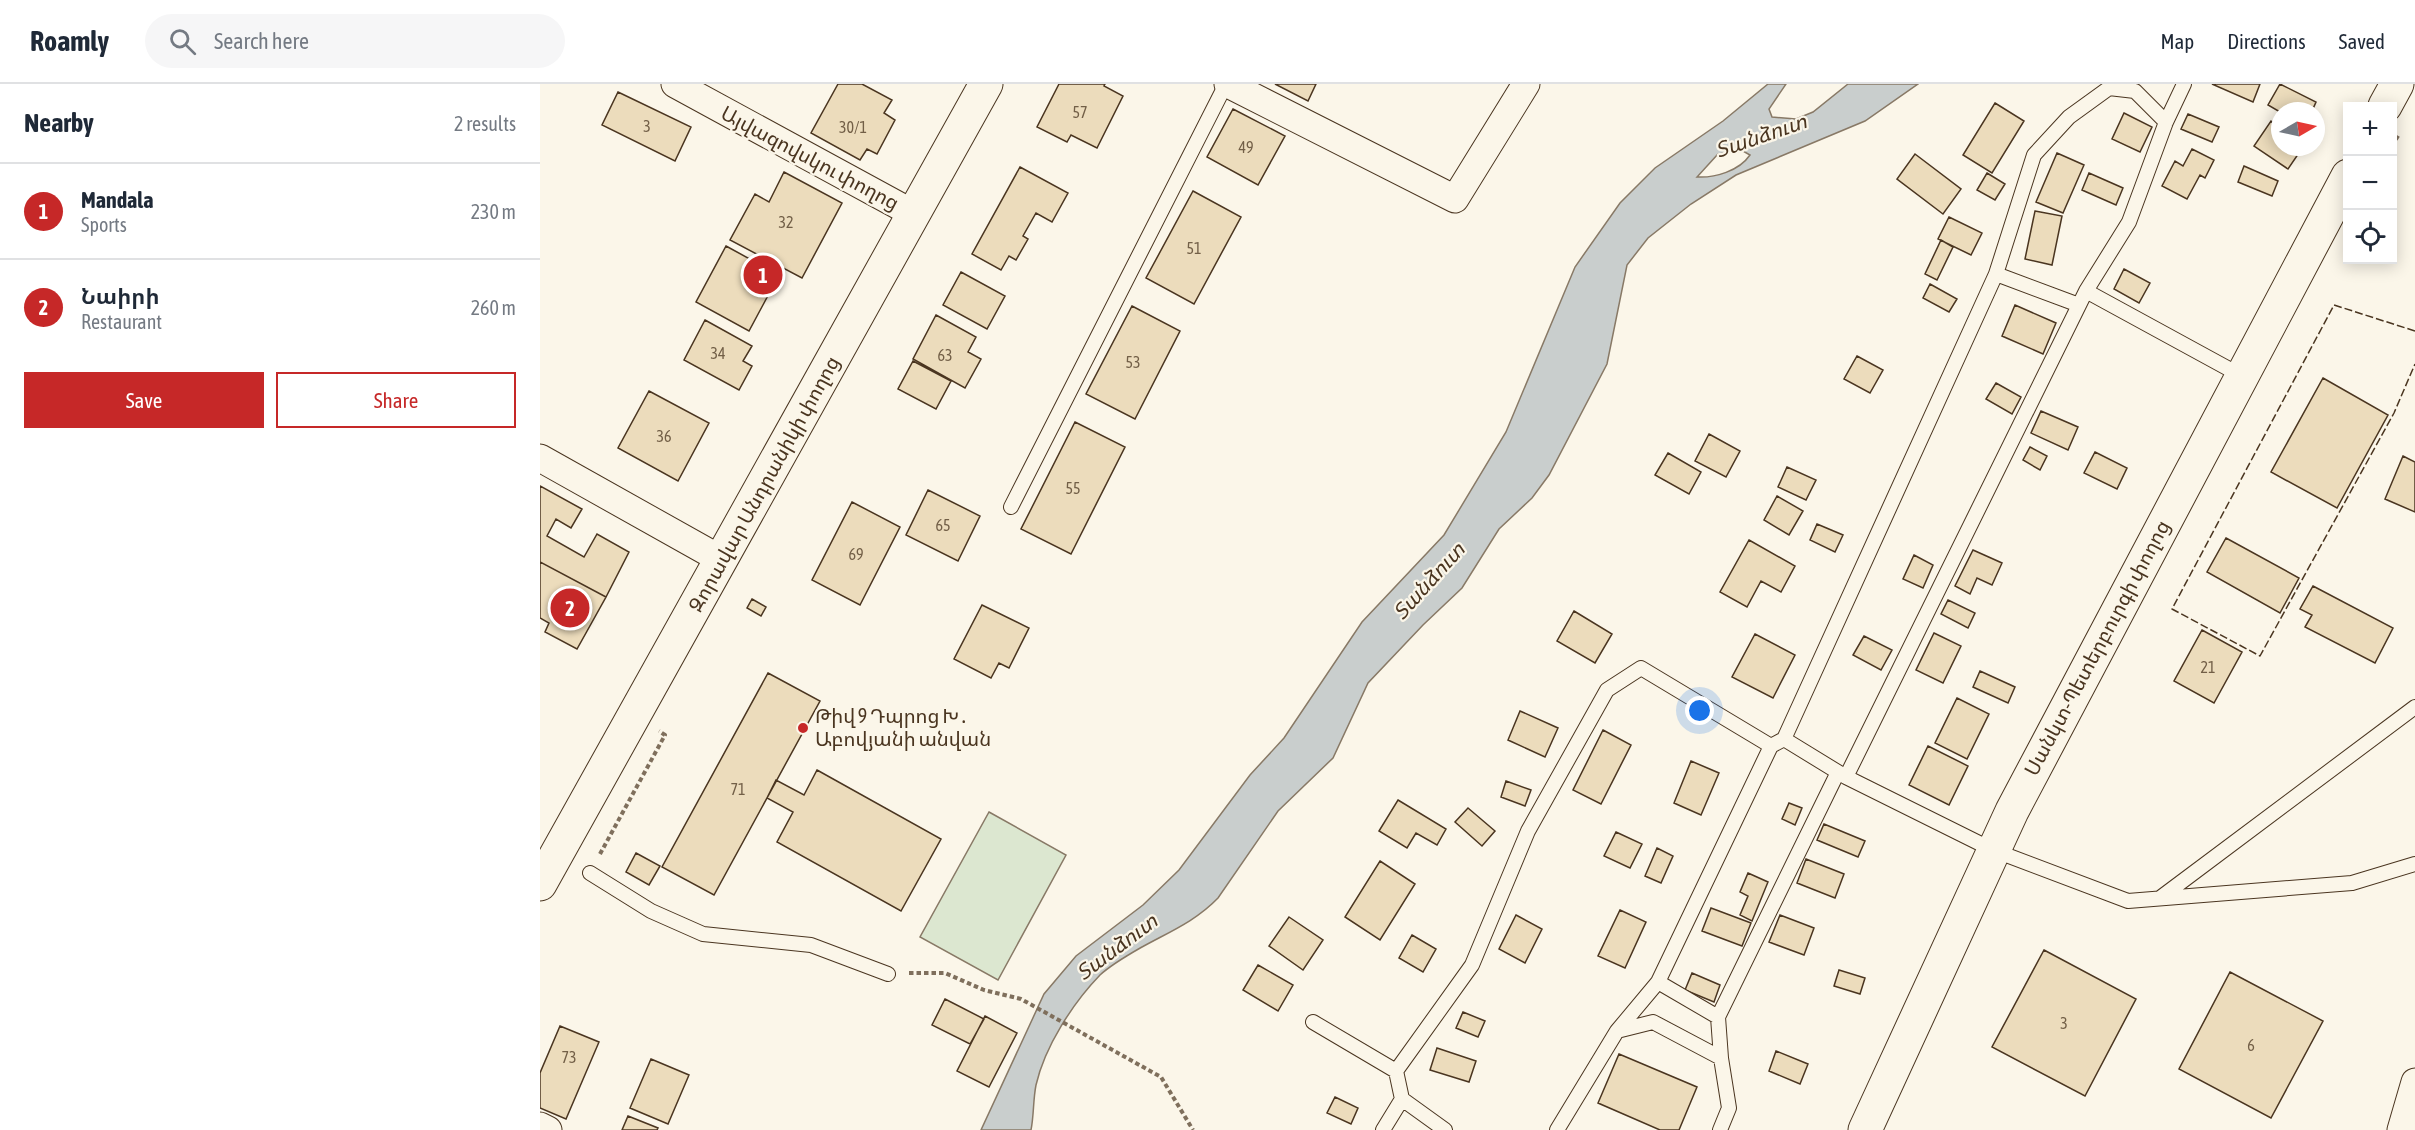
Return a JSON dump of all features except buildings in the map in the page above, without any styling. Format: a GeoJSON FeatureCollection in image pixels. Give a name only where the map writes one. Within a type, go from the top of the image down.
{"type":"FeatureCollection","features":[{"type":"Feature","properties":{"kind":"main road","name":"Զորավար Անդրանիկի փողոց"},"geometry":{"type":"LineString","coordinates":[[540,883],[986,84]]}},
{"type":"Feature","properties":{"kind":"main road"},"geometry":{"type":"LineString","coordinates":[[2387,102],[2397,84]]}},
{"type":"Feature","properties":{"kind":"main road","name":"Սանկտ-Պետերբուրգի փողոց"},"geometry":{"type":"LineString","coordinates":[[1871,1128],[1993,850],[2240,375],[2343,185]]}},
{"type":"Feature","properties":{"kind":"street","name":"Այվազովսկու փողոց"},"geometry":{"type":"LineString","coordinates":[[675,84],[914,214]]}},
{"type":"Feature","properties":{"kind":"street"},"geometry":{"type":"LineString","coordinates":[[1227,84],[1455,199],[1526,84]]}},
{"type":"Feature","properties":{"kind":"street"},"geometry":{"type":"LineString","coordinates":[[540,458],[722,560]]}},
{"type":"Feature","properties":{"kind":"street"},"geometry":{"type":"LineString","coordinates":[[2401,1130],[2415,1082]]}},
{"type":"Feature","properties":{"kind":"street"},"geometry":{"type":"LineString","coordinates":[[540,1126],[548,1130]]}},
{"type":"Feature","properties":{"kind":"lane"},"geometry":{"type":"LineString","coordinates":[[1011,507],[1227,84]]}},
{"type":"Feature","properties":{"kind":"lane"},"geometry":{"type":"LineString","coordinates":[[1720,1130],[1729,1108],[1721,1058],[1718,1017],[2086,291],[2129,222],[2166,122],[2184,84]]}},
{"type":"Feature","properties":{"kind":"lane"},"geometry":{"type":"LineString","coordinates":[[1557,1130],[1617,1030],[1658,982],[1771,746],[1784,739],[1945,391],[1996,274],[2034,155],[2068,117],[2109,88],[2135,91],[2166,122]]}},
{"type":"Feature","properties":{"kind":"lane"},"geometry":{"type":"LineString","coordinates":[[1996,274],[2079,305]]}},
{"type":"Feature","properties":{"kind":"lane"},"geometry":{"type":"LineString","coordinates":[[2086,291],[2240,375]]}},
{"type":"Feature","properties":{"kind":"lane"},"geometry":{"type":"LineString","coordinates":[[1396,1071],[1472,965],[1528,831],[1607,690],[1641,668],[1771,746]]}},
{"type":"Feature","properties":{"kind":"lane"},"geometry":{"type":"LineString","coordinates":[[2160,898],[2415,707]]}},
{"type":"Feature","properties":{"kind":"lane"},"geometry":{"type":"LineString","coordinates":[[1784,739],[1842,774],[1993,850],[2128,901],[2352,883],[2415,864]]}},
{"type":"Feature","properties":{"kind":"lane"},"geometry":{"type":"LineString","coordinates":[[590,873],[651,911],[703,934],[811,945],[888,974]]}},
{"type":"Feature","properties":{"kind":"lane"},"geometry":{"type":"LineString","coordinates":[[1658,982],[1718,1017]]}},
{"type":"Feature","properties":{"kind":"lane"},"geometry":{"type":"LineString","coordinates":[[1313,1022],[1396,1071],[1402,1099],[1444,1130]]}},
{"type":"Feature","properties":{"kind":"lane"},"geometry":{"type":"LineString","coordinates":[[1617,1030],[1653,1022],[1721,1058]]}},
{"type":"Feature","properties":{"kind":"lane"},"geometry":{"type":"LineString","coordinates":[[1383,1130],[1402,1099]]}},
{"type":"Feature","properties":{"kind":"path"},"geometry":{"type":"LineString","coordinates":[[888,974],[945,973],[984,990],[1021,999],[1161,1077],[1193,1130]]}},
{"type":"Feature","properties":{"kind":"green space"},"geometry":{"type":"Polygon","coordinates":[[[989,812],[1066,855],[998,980],[920,937],[989,812]]]}},
{"type":"Feature","properties":{"kind":"water","name":"Տանձուտ"},"geometry":{"type":"Polygon","coordinates":[[[1768,84],[1786,84],[1769,109],[1772,117],[1796,119],[1813,112],[1848,84],[1918,84],[1865,121],[1736,175],[1691,204],[1648,238],[1627,265],[1607,364],[1549,475],[1532,498],[1499,529],[1462,588],[1368,683],[1333,758],[1278,811],[1218,898],[1191,920],[1110,967],[1100,975],[1080,999],[1053,1040],[1040,1070],[1035,1091],[1031,1130],[981,1130],[1044,994],[1076,956],[1143,905],[1179,870],[1250,775],[1284,738],[1362,622],[1444,535],[1506,432],[1575,267],[1620,203],[1655,168],[1723,121],[1768,84]],[[1743,151],[1718,154],[1697,177],[1726,172],[1740,165],[1750,155],[1743,151]]]}},
{"type":"Feature","properties":{"kind":"fence"},"geometry":{"type":"LineString","coordinates":[[2415,331],[2334,305],[2172,609],[2260,656],[2394,413],[2415,364]]}},
{"type":"Feature","properties":{"kind":"place","name":"Mandala"},"geometry":{"type":"Point","coordinates":[763,275]}},
{"type":"Feature","properties":{"kind":"place","name":"Նաիրի"},"geometry":{"type":"Point","coordinates":[570,608]}},
{"type":"Feature","properties":{"kind":"place","name":"Թիվ 9 Դպրոց Խ․ Աբովյանի անվան"},"geometry":{"type":"Point","coordinates":[803,728]}}]}
